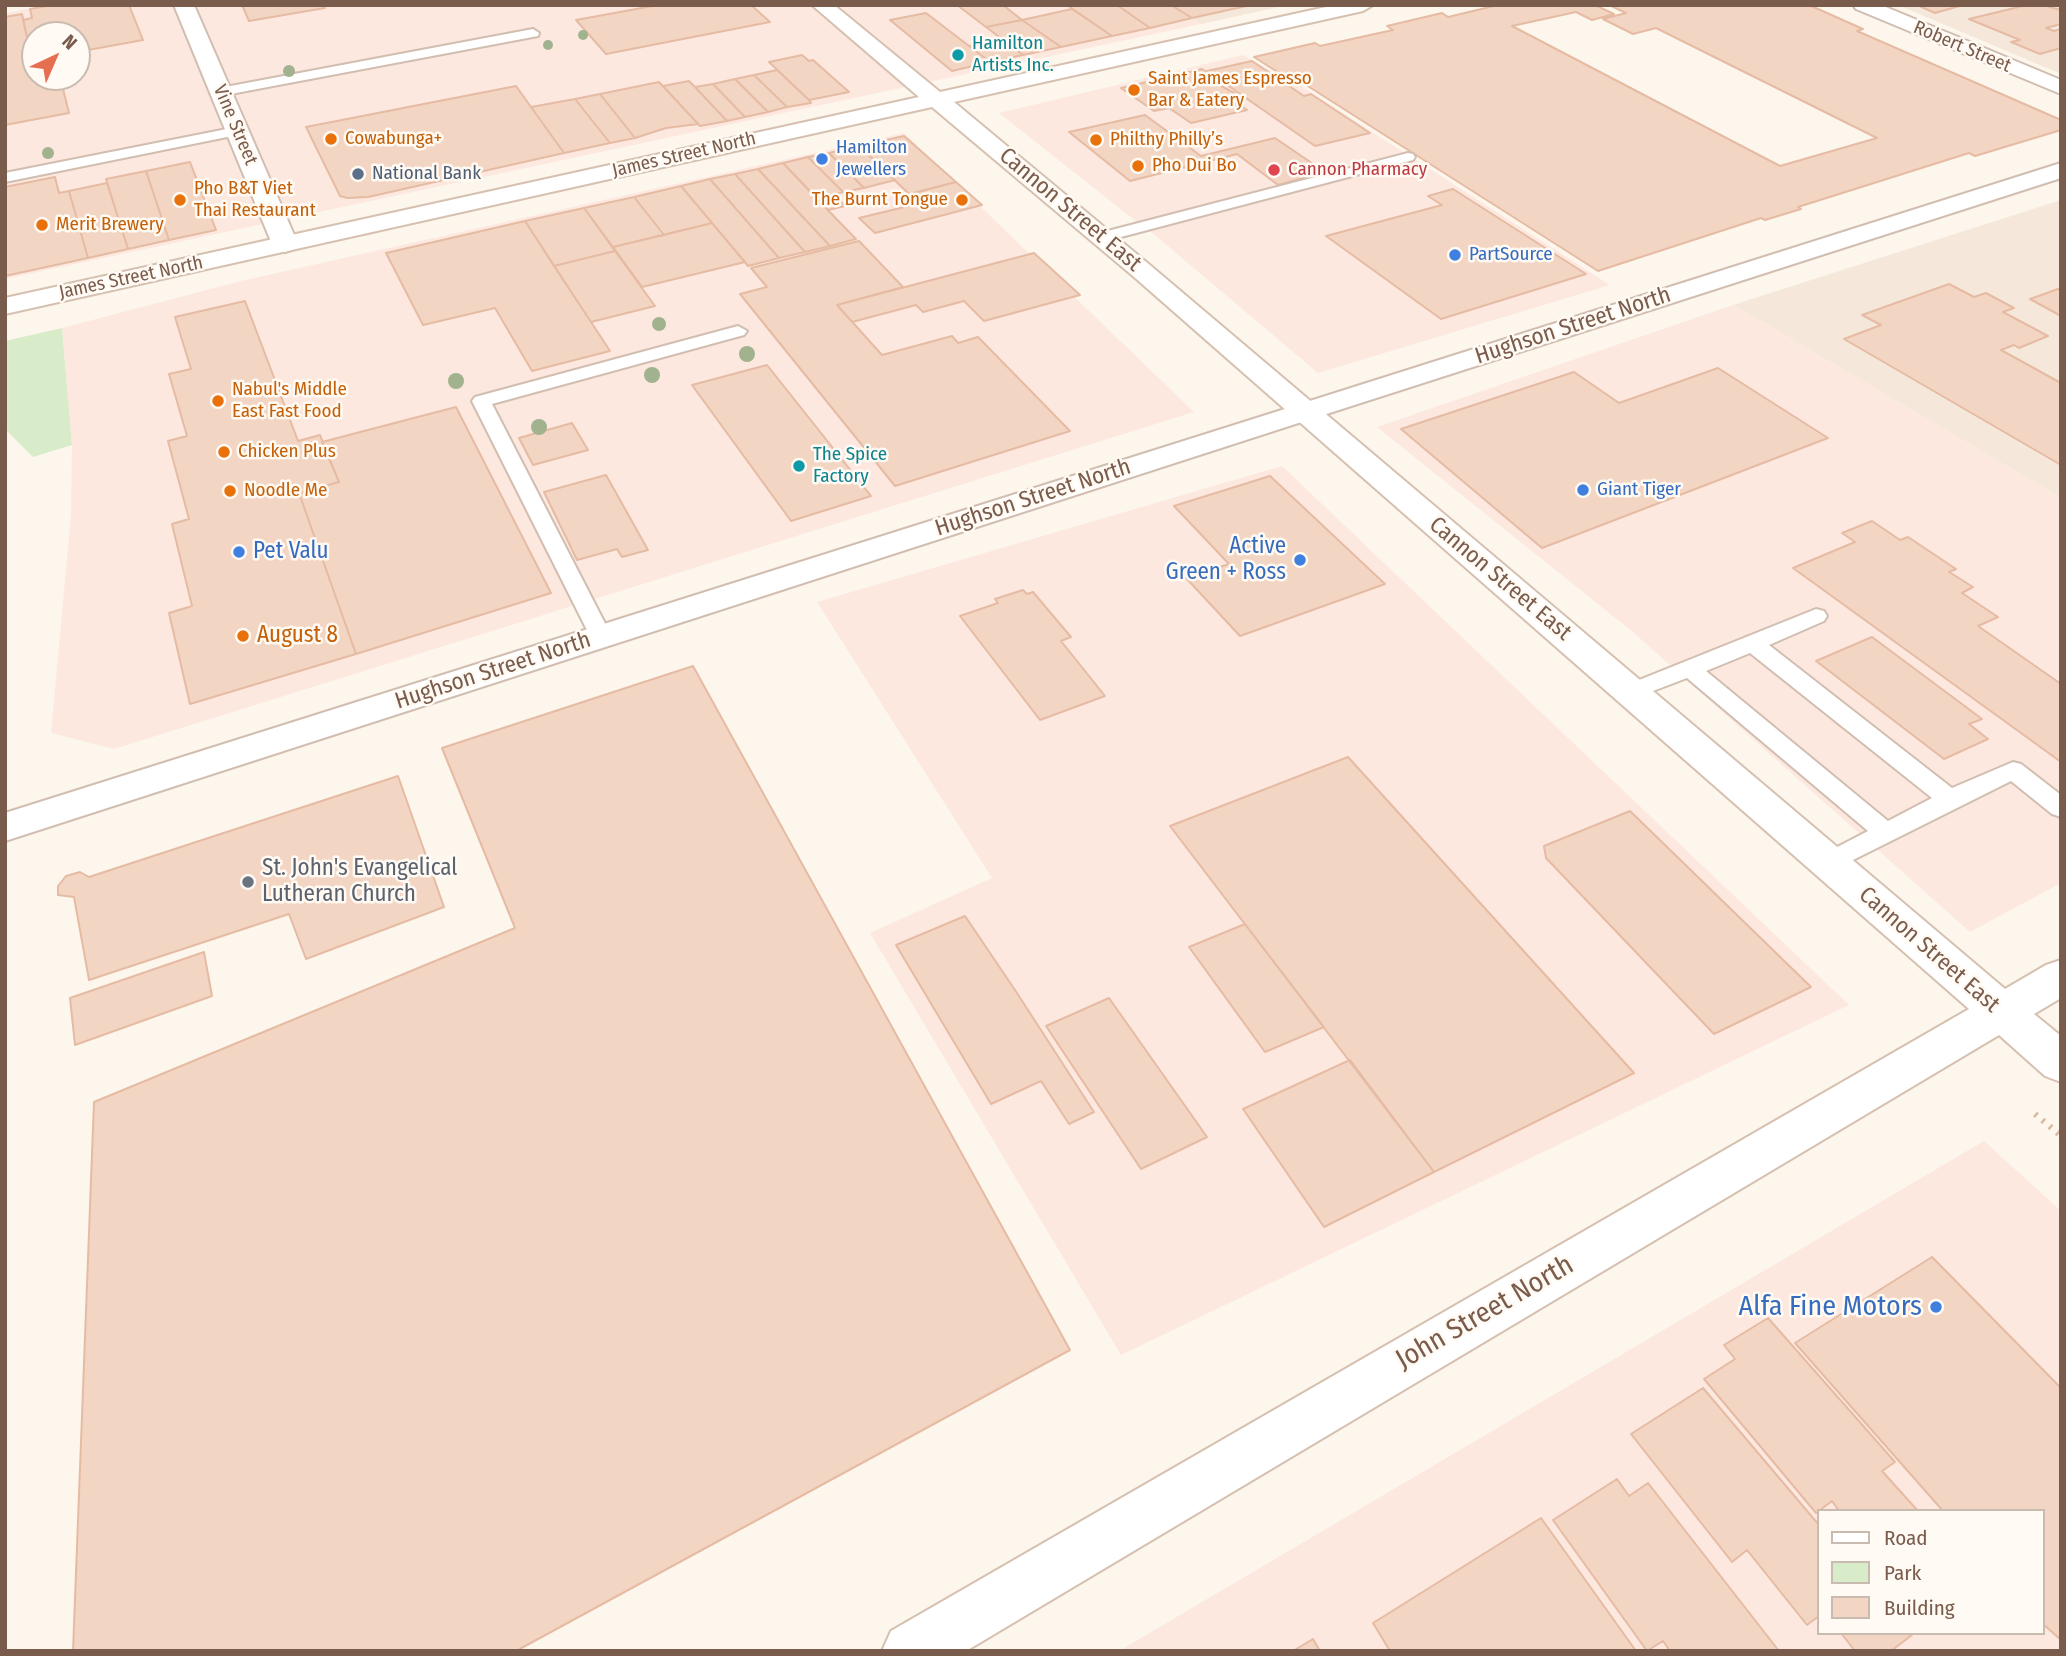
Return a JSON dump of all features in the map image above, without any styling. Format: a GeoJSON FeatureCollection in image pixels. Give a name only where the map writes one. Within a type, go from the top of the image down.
{"type":"FeatureCollection","features":[{"type":"Feature","properties":{"kind":"main road","name":"Vine Street"},"geometry":{"type":"LineString","coordinates":[[184,5],[285,244]]}},
{"type":"Feature","properties":{"kind":"main road","name":"Cannon Street East"},"geometry":{"type":"LineString","coordinates":[[822,5],[1102,237],[2061,1063]]}},
{"type":"Feature","properties":{"kind":"main road","name":"James Street North"},"geometry":{"type":"LineString","coordinates":[[5,306],[1363,5]]}},
{"type":"Feature","properties":{"kind":"main road","name":"Robert Street"},"geometry":{"type":"LineString","coordinates":[[1863,5],[2061,88]]}},
{"type":"Feature","properties":{"kind":"main road","name":"Hughson Street North"},"geometry":{"type":"LineString","coordinates":[[5,827],[2061,170]]}},
{"type":"Feature","properties":{"kind":"main road","name":"John Street North"},"geometry":{"type":"LineString","coordinates":[[911,1651],[2061,977]]}},
{"type":"Feature","properties":{"kind":"lane"},"geometry":{"type":"LineString","coordinates":[[220,92],[533,33]]}},
{"type":"Feature","properties":{"kind":"lane"},"geometry":{"type":"LineString","coordinates":[[5,178],[237,131]]}},
{"type":"Feature","properties":{"kind":"lane"},"geometry":{"type":"LineString","coordinates":[[1102,237],[1408,157]]}},
{"type":"Feature","properties":{"kind":"lane"},"geometry":{"type":"LineString","coordinates":[[601,637],[481,401],[738,331]]}},
{"type":"Feature","properties":{"kind":"lane"},"geometry":{"type":"LineString","coordinates":[[1632,691],[1753,644],[1816,616]]}},
{"type":"Feature","properties":{"kind":"lane"},"geometry":{"type":"LineString","coordinates":[[1753,644],[1950,799]]}},
{"type":"Feature","properties":{"kind":"lane"},"geometry":{"type":"LineString","coordinates":[[1689,669],[1887,834]]}},
{"type":"Feature","properties":{"kind":"lane"},"geometry":{"type":"LineString","coordinates":[[1829,863],[1950,799],[2013,770],[2061,807]]}},
{"type":"Feature","properties":{"kind":"path"},"geometry":{"type":"LineString","coordinates":[[2044,1121],[2061,1136]]}},
{"type":"Feature","properties":{"kind":"shaded area"},"geometry":{"type":"Polygon","coordinates":[[[49,5],[1171,5],[1201,24],[5,279],[5,13],[49,5]]]}},
{"type":"Feature","properties":{"kind":"shaded area"},"geometry":{"type":"Polygon","coordinates":[[[1171,5],[1288,5],[1201,24],[1171,5]]]}},
{"type":"Feature","properties":{"kind":"shaded area"},"geometry":{"type":"Polygon","coordinates":[[[1898,5],[2061,5],[2061,74],[1898,5]]]}},
{"type":"Feature","properties":{"kind":"shaded area"},"geometry":{"type":"Polygon","coordinates":[[[1243,55],[1295,82],[1403,152],[1137,222],[999,113],[1243,55]]]}},
{"type":"Feature","properties":{"kind":"shaded area"},"geometry":{"type":"Polygon","coordinates":[[[904,133],[1194,412],[114,749],[51,733],[71,515],[72,445],[62,328],[241,281],[904,133]]]}},
{"type":"Feature","properties":{"kind":"shaded area"},"geometry":{"type":"Polygon","coordinates":[[[1416,160],[1610,285],[1318,373],[1150,231],[1416,160]]]}},
{"type":"Feature","properties":{"kind":"shaded area"},"geometry":{"type":"Polygon","coordinates":[[[2061,200],[2061,498],[1733,305],[2061,200]]]}},
{"type":"Feature","properties":{"kind":"shaded area"},"geometry":{"type":"Polygon","coordinates":[[[1733,305],[2061,498],[2061,883],[1970,932],[1634,633],[1377,427],[1733,305]]]}},
{"type":"Feature","properties":{"kind":"shaded area"},"geometry":{"type":"Polygon","coordinates":[[[1282,466],[1849,1005],[1121,1355],[870,933],[992,878],[817,602],[1282,466]]]}},
{"type":"Feature","properties":{"kind":"shaded area"},"geometry":{"type":"Polygon","coordinates":[[[1984,1141],[2061,1211],[2061,1651],[1119,1651],[1984,1141]]]}},
{"type":"Feature","properties":{"kind":"green space"},"geometry":{"type":"Polygon","coordinates":[[[62,328],[72,445],[33,457],[5,429],[5,341],[62,328]]]}},
{"type":"Feature","properties":{"kind":"building"},"geometry":{"type":"Polygon","coordinates":[[[52,5],[129,5],[143,40],[91,49],[91,21],[23,21],[32,18],[30,9],[52,5]]]}},
{"type":"Feature","properties":{"kind":"building"},"geometry":{"type":"Polygon","coordinates":[[[242,5],[323,5],[325,8],[249,21],[242,5]]]}},
{"type":"Feature","properties":{"kind":"building"},"geometry":{"type":"Polygon","coordinates":[[[658,5],[751,5],[770,22],[606,54],[576,20],[658,5]]]}},
{"type":"Feature","properties":{"kind":"building"},"geometry":{"type":"Polygon","coordinates":[[[957,5],[1003,5],[1022,20],[986,27],[957,5]]]}},
{"type":"Feature","properties":{"kind":"building"},"geometry":{"type":"Polygon","coordinates":[[[1067,5],[1117,5],[1150,28],[1112,36],[1067,5]]]}},
{"type":"Feature","properties":{"kind":"building"},"geometry":{"type":"Polygon","coordinates":[[[1117,5],[1171,5],[1192,18],[1150,28],[1117,5]]]}},
{"type":"Feature","properties":{"kind":"building"},"geometry":{"type":"Polygon","coordinates":[[[1171,5],[1251,5],[1192,18],[1171,5]]]}},
{"type":"Feature","properties":{"kind":"building"},"geometry":{"type":"Polygon","coordinates":[[[1498,5],[1602,5],[1597,6],[1614,14],[1592,20],[1576,12],[1512,26],[1780,166],[1877,138],[1656,28],[1633,34],[1603,19],[1626,13],[1609,5],[1809,5],[1863,29],[1857,31],[2061,120],[2061,130],[1975,156],[1969,153],[1798,207],[1801,209],[1765,220],[1761,218],[1598,271],[1292,76],[1287,78],[1254,57],[1315,43],[1320,46],[1393,30],[1387,26],[1442,13],[1448,17],[1498,5]]]}},
{"type":"Feature","properties":{"kind":"building"},"geometry":{"type":"Polygon","coordinates":[[[1917,5],[1963,5],[1935,13],[1917,5]]]}},
{"type":"Feature","properties":{"kind":"building"},"geometry":{"type":"Polygon","coordinates":[[[2027,5],[2056,5],[2049,7],[2061,10],[2061,24],[2046,28],[2054,31],[2061,29],[2061,48],[2040,54],[2011,42],[2020,40],[1969,19],[2027,5]]]}},
{"type":"Feature","properties":{"kind":"building"},"geometry":{"type":"Polygon","coordinates":[[[1072,9],[1112,36],[1061,47],[1022,20],[1072,9]]]}},
{"type":"Feature","properties":{"kind":"building","name":"Hamilton Artists Inc."},"geometry":{"type":"Polygon","coordinates":[[[926,13],[990,62],[952,71],[890,20],[926,13]]]}},
{"type":"Feature","properties":{"kind":"building"},"geometry":{"type":"Polygon","coordinates":[[[22,14],[24,21],[21,21],[21,91],[64,91],[69,113],[5,125],[5,17],[22,14]]]}},
{"type":"Feature","properties":{"kind":"building"},"geometry":{"type":"Polygon","coordinates":[[[1022,20],[1061,47],[1023,55],[986,27],[1022,20]]]}},
{"type":"Feature","properties":{"kind":"building"},"geometry":{"type":"Polygon","coordinates":[[[1002,39],[1023,55],[990,62],[969,46],[1002,39]]]}},
{"type":"Feature","properties":{"kind":"building"},"geometry":{"type":"Polygon","coordinates":[[[802,55],[809,61],[813,60],[849,92],[809,100],[769,62],[802,55]]]}},
{"type":"Feature","properties":{"kind":"building"},"geometry":{"type":"Polygon","coordinates":[[[1252,61],[1304,96],[1311,94],[1370,133],[1315,146],[1207,71],[1252,61]]]}},
{"type":"Feature","properties":{"kind":"building"},"geometry":{"type":"Polygon","coordinates":[[[1202,69],[1213,77],[1206,78],[1240,96],[1231,99],[1247,110],[1191,123],[1169,108],[1154,111],[1121,88],[1202,69]]]}},
{"type":"Feature","properties":{"kind":"building"},"geometry":{"type":"Polygon","coordinates":[[[777,70],[811,103],[787,107],[754,75],[777,70]]]}},
{"type":"Feature","properties":{"kind":"building"},"geometry":{"type":"Polygon","coordinates":[[[754,75],[787,107],[768,112],[735,79],[754,75]]]}},
{"type":"Feature","properties":{"kind":"building"},"geometry":{"type":"Polygon","coordinates":[[[735,79],[768,112],[745,117],[713,84],[735,79]]]}},
{"type":"Feature","properties":{"kind":"building"},"geometry":{"type":"Polygon","coordinates":[[[689,81],[727,121],[700,126],[663,86],[689,81]]]}},
{"type":"Feature","properties":{"kind":"building"},"geometry":{"type":"Polygon","coordinates":[[[659,82],[698,124],[666,128],[635,138],[600,94],[659,82]]]}},
{"type":"Feature","properties":{"kind":"building"},"geometry":{"type":"Polygon","coordinates":[[[713,84],[745,117],[727,121],[695,87],[713,84]]]}},
{"type":"Feature","properties":{"kind":"building"},"geometry":{"type":"Polygon","coordinates":[[[516,86],[564,153],[368,197],[347,198],[340,196],[306,127],[516,86]]]}},
{"type":"Feature","properties":{"kind":"building"},"geometry":{"type":"Polygon","coordinates":[[[600,94],[635,138],[610,143],[575,99],[600,94]]]}},
{"type":"Feature","properties":{"kind":"building"},"geometry":{"type":"Polygon","coordinates":[[[575,99],[610,143],[564,153],[531,107],[575,99]]]}},
{"type":"Feature","properties":{"kind":"building"},"geometry":{"type":"Polygon","coordinates":[[[1145,115],[1201,156],[1275,138],[1325,172],[1278,185],[1237,154],[1130,181],[1069,132],[1145,115]]]}},
{"type":"Feature","properties":{"kind":"building"},"geometry":{"type":"Polygon","coordinates":[[[904,136],[956,182],[909,194],[859,146],[904,136]]]}},
{"type":"Feature","properties":{"kind":"building"},"geometry":{"type":"Polygon","coordinates":[[[859,146],[895,180],[864,188],[829,153],[859,146]]]}},
{"type":"Feature","properties":{"kind":"building"},"geometry":{"type":"Polygon","coordinates":[[[829,153],[864,188],[843,192],[808,157],[829,153]]]}},
{"type":"Feature","properties":{"kind":"building"},"geometry":{"type":"Polygon","coordinates":[[[808,157],[843,192],[834,195],[845,206],[828,210],[783,163],[808,157]]]}},
{"type":"Feature","properties":{"kind":"building","name":"Pho B&T Viet Thai Restaurant"},"geometry":{"type":"Polygon","coordinates":[[[190,162],[216,230],[169,240],[146,171],[190,162]]]}},
{"type":"Feature","properties":{"kind":"building"},"geometry":{"type":"Polygon","coordinates":[[[783,163],[856,239],[830,246],[758,169],[783,163]]]}},
{"type":"Feature","properties":{"kind":"building"},"geometry":{"type":"Polygon","coordinates":[[[758,169],[830,246],[805,252],[735,174],[758,169]]]}},
{"type":"Feature","properties":{"kind":"building"},"geometry":{"type":"Polygon","coordinates":[[[146,171],[169,240],[128,249],[106,179],[146,171]]]}},
{"type":"Feature","properties":{"kind":"building"},"geometry":{"type":"Polygon","coordinates":[[[735,174],[805,252],[779,258],[710,179],[735,174]]]}},
{"type":"Feature","properties":{"kind":"building","name":"Merit Brewery"},"geometry":{"type":"Polygon","coordinates":[[[55,177],[59,193],[69,191],[88,258],[5,276],[5,187],[55,177]]]}},
{"type":"Feature","properties":{"kind":"building"},"geometry":{"type":"Polygon","coordinates":[[[710,179],[779,258],[748,266],[681,186],[710,179]]]}},
{"type":"Feature","properties":{"kind":"building"},"geometry":{"type":"Polygon","coordinates":[[[956,182],[982,205],[875,233],[859,218],[913,205],[903,196],[956,182]]]}},
{"type":"Feature","properties":{"kind":"building"},"geometry":{"type":"Polygon","coordinates":[[[107,183],[128,249],[88,258],[69,191],[107,183]]]}},
{"type":"Feature","properties":{"kind":"building"},"geometry":{"type":"Polygon","coordinates":[[[681,186],[712,223],[664,235],[634,197],[681,186]]]}},
{"type":"Feature","properties":{"kind":"building","name":"PartSource"},"geometry":{"type":"Polygon","coordinates":[[[1453,189],[1586,274],[1441,319],[1326,236],[1442,205],[1428,196],[1453,189]]]}},
{"type":"Feature","properties":{"kind":"building"},"geometry":{"type":"Polygon","coordinates":[[[634,197],[664,235],[613,247],[584,208],[634,197]]]}},
{"type":"Feature","properties":{"kind":"building"},"geometry":{"type":"Polygon","coordinates":[[[584,208],[615,251],[554,266],[525,221],[584,208]]]}},
{"type":"Feature","properties":{"kind":"building"},"geometry":{"type":"Polygon","coordinates":[[[525,221],[610,351],[532,371],[495,308],[423,325],[386,253],[525,221]]]}},
{"type":"Feature","properties":{"kind":"building"},"geometry":{"type":"Polygon","coordinates":[[[712,223],[745,262],[642,287],[613,247],[712,223]]]}},
{"type":"Feature","properties":{"kind":"building"},"geometry":{"type":"Polygon","coordinates":[[[859,241],[903,287],[837,305],[882,355],[952,336],[958,343],[978,337],[1070,431],[895,486],[740,294],[767,287],[751,268],[859,241]]]}},
{"type":"Feature","properties":{"kind":"building"},"geometry":{"type":"Polygon","coordinates":[[[615,251],[655,306],[591,322],[554,266],[615,251]]]}},
{"type":"Feature","properties":{"kind":"building"},"geometry":{"type":"Polygon","coordinates":[[[1034,253],[1080,295],[984,321],[964,301],[923,312],[916,305],[852,322],[837,305],[1034,253]]]}},
{"type":"Feature","properties":{"kind":"building"},"geometry":{"type":"Polygon","coordinates":[[[1949,284],[1974,297],[1986,293],[2014,308],[2003,312],[2048,336],[2019,348],[2014,345],[2001,350],[2061,383],[2061,465],[1844,339],[1881,325],[1862,315],[1949,284]]]}},
{"type":"Feature","properties":{"kind":"building"},"geometry":{"type":"Polygon","coordinates":[[[2061,290],[2061,316],[2030,299],[2061,290]]]}},
{"type":"Feature","properties":{"kind":"building"},"geometry":{"type":"Polygon","coordinates":[[[245,301],[298,441],[320,435],[339,482],[299,493],[356,654],[190,704],[169,613],[192,606],[172,524],[189,519],[168,441],[187,436],[169,374],[191,369],[175,317],[245,301]]]}},
{"type":"Feature","properties":{"kind":"building","name":"The Spice Factory"},"geometry":{"type":"Polygon","coordinates":[[[767,365],[871,496],[791,521],[692,385],[767,365]]]}},
{"type":"Feature","properties":{"kind":"building","name":"Giant Tiger"},"geometry":{"type":"Polygon","coordinates":[[[1718,368],[1828,438],[1542,548],[1401,429],[1574,372],[1619,403],[1718,368]]]}},
{"type":"Feature","properties":{"kind":"building"},"geometry":{"type":"Polygon","coordinates":[[[456,407],[551,593],[356,654],[299,493],[339,482],[322,442],[456,407]]]}},
{"type":"Feature","properties":{"kind":"building"},"geometry":{"type":"Polygon","coordinates":[[[572,423],[588,450],[533,465],[519,438],[572,423]]]}},
{"type":"Feature","properties":{"kind":"building"},"geometry":{"type":"Polygon","coordinates":[[[606,475],[648,550],[622,557],[617,549],[577,560],[544,492],[606,475]]]}},
{"type":"Feature","properties":{"kind":"building"},"geometry":{"type":"Polygon","coordinates":[[[1270,476],[1385,584],[1240,636],[1186,578],[1229,564],[1174,506],[1270,476]]]}},
{"type":"Feature","properties":{"kind":"building"},"geometry":{"type":"Polygon","coordinates":[[[1872,521],[1900,540],[1908,537],[1956,569],[1949,572],[1973,587],[1962,593],[1998,617],[1978,626],[2061,684],[2061,762],[1793,568],[1855,542],[1842,533],[1872,521]]]}},
{"type":"Feature","properties":{"kind":"building"},"geometry":{"type":"Polygon","coordinates":[[[1023,590],[1027,594],[1033,592],[1071,637],[1061,641],[1105,696],[1040,720],[960,616],[998,603],[995,599],[1023,590]]]}},
{"type":"Feature","properties":{"kind":"building"},"geometry":{"type":"Polygon","coordinates":[[[1872,637],[1982,719],[1969,724],[1988,739],[1944,759],[1816,661],[1872,637]]]}},
{"type":"Feature","properties":{"kind":"building"},"geometry":{"type":"Polygon","coordinates":[[[693,666],[1070,1350],[516,1651],[73,1651],[94,1102],[515,928],[442,748],[693,666]]]}},
{"type":"Feature","properties":{"kind":"building"},"geometry":{"type":"Polygon","coordinates":[[[1348,757],[1634,1073],[1434,1172],[1170,826],[1348,757]]]}},
{"type":"Feature","properties":{"kind":"building","name":"St. John's Evangelical Lutheran Church"},"geometry":{"type":"Polygon","coordinates":[[[398,776],[444,907],[306,959],[289,914],[89,980],[74,897],[58,895],[58,886],[66,876],[80,872],[89,877],[398,776]]]}},
{"type":"Feature","properties":{"kind":"building"},"geometry":{"type":"Polygon","coordinates":[[[1630,811],[1811,987],[1714,1034],[1546,858],[1544,846],[1630,811]]]}},
{"type":"Feature","properties":{"kind":"building"},"geometry":{"type":"Polygon","coordinates":[[[965,916],[1094,1112],[1069,1124],[1041,1081],[991,1104],[896,945],[965,916]]]}},
{"type":"Feature","properties":{"kind":"building"},"geometry":{"type":"Polygon","coordinates":[[[1245,924],[1324,1027],[1265,1052],[1189,947],[1245,924]]]}},
{"type":"Feature","properties":{"kind":"building"},"geometry":{"type":"Polygon","coordinates":[[[204,952],[212,996],[75,1045],[70,998],[204,952]]]}},
{"type":"Feature","properties":{"kind":"building"},"geometry":{"type":"Polygon","coordinates":[[[1109,998],[1207,1137],[1141,1169],[1046,1026],[1109,998]]]}},
{"type":"Feature","properties":{"kind":"building"},"geometry":{"type":"Polygon","coordinates":[[[1350,1060],[1434,1172],[1324,1227],[1243,1109],[1350,1060]]]}},
{"type":"Feature","properties":{"kind":"building"},"geometry":{"type":"Polygon","coordinates":[[[1932,1257],[2061,1388],[2061,1640],[2045,1626],[2045,1509],[1941,1509],[1795,1343],[1932,1257]]]}},
{"type":"Feature","properties":{"kind":"building"},"geometry":{"type":"Polygon","coordinates":[[[1768,1318],[1895,1462],[1882,1471],[1916,1509],[1838,1509],[1832,1501],[1816,1513],[1704,1379],[1735,1359],[1724,1345],[1768,1318]]]}},
{"type":"Feature","properties":{"kind":"building"},"geometry":{"type":"Polygon","coordinates":[[[1703,1388],[1818,1524],[1818,1617],[1807,1625],[1747,1550],[1732,1562],[1631,1434],[1703,1388]]]}},
{"type":"Feature","properties":{"kind":"building"},"geometry":{"type":"Polygon","coordinates":[[[1617,1479],[1629,1496],[1648,1483],[1779,1651],[1670,1651],[1663,1641],[1647,1651],[1553,1520],[1617,1479]]]}},
{"type":"Feature","properties":{"kind":"building"},"geometry":{"type":"Polygon","coordinates":[[[1541,1518],[1636,1651],[1390,1651],[1373,1623],[1541,1518]]]}},
{"type":"Feature","properties":{"kind":"building"},"geometry":{"type":"Polygon","coordinates":[[[1843,1635],[1912,1635],[1891,1651],[1855,1651],[1843,1635]]]}},
{"type":"Feature","properties":{"kind":"building"},"geometry":{"type":"Polygon","coordinates":[[[1313,1639],[1320,1651],[1293,1651],[1313,1639]]]}},
{"type":"Feature","properties":{"kind":"place","name":"Hamilton Artists Inc."},"geometry":{"type":"Point","coordinates":[958,55]}},
{"type":"Feature","properties":{"kind":"place","name":"Saint James Espresso Bar & Eatery"},"geometry":{"type":"Point","coordinates":[1134,90]}},
{"type":"Feature","properties":{"kind":"place","name":"Cowabunga+"},"geometry":{"type":"Point","coordinates":[331,139]}},
{"type":"Feature","properties":{"kind":"place","name":"Philthy Philly’s"},"geometry":{"type":"Point","coordinates":[1096,140]}},
{"type":"Feature","properties":{"kind":"place","name":"Hamilton Jewellers"},"geometry":{"type":"Point","coordinates":[822,159]}},
{"type":"Feature","properties":{"kind":"place","name":"Pho Dui Bo"},"geometry":{"type":"Point","coordinates":[1138,166]}},
{"type":"Feature","properties":{"kind":"place","name":"Cannon Pharmacy"},"geometry":{"type":"Point","coordinates":[1274,170]}},
{"type":"Feature","properties":{"kind":"place","name":"National Bank"},"geometry":{"type":"Point","coordinates":[358,174]}},
{"type":"Feature","properties":{"kind":"place","name":"Pho B&T Viet Thai Restaurant"},"geometry":{"type":"Point","coordinates":[180,200]}},
{"type":"Feature","properties":{"kind":"place","name":"The Burnt Tongue"},"geometry":{"type":"Point","coordinates":[962,200]}},
{"type":"Feature","properties":{"kind":"place","name":"Merit Brewery"},"geometry":{"type":"Point","coordinates":[42,225]}},
{"type":"Feature","properties":{"kind":"place","name":"PartSource"},"geometry":{"type":"Point","coordinates":[1455,255]}},
{"type":"Feature","properties":{"kind":"place","name":"Nabul's Middle East Fast Food"},"geometry":{"type":"Point","coordinates":[218,401]}},
{"type":"Feature","properties":{"kind":"place","name":"Chicken Plus"},"geometry":{"type":"Point","coordinates":[224,452]}},
{"type":"Feature","properties":{"kind":"place","name":"The Spice Factory"},"geometry":{"type":"Point","coordinates":[799,466]}},
{"type":"Feature","properties":{"kind":"place","name":"Giant Tiger"},"geometry":{"type":"Point","coordinates":[1583,490]}},
{"type":"Feature","properties":{"kind":"place","name":"Noodle Me"},"geometry":{"type":"Point","coordinates":[230,491]}},
{"type":"Feature","properties":{"kind":"place","name":"Pet Valu"},"geometry":{"type":"Point","coordinates":[239,552]}},
{"type":"Feature","properties":{"kind":"place","name":"Active Green + Ross"},"geometry":{"type":"Point","coordinates":[1300,560]}},
{"type":"Feature","properties":{"kind":"place","name":"August 8"},"geometry":{"type":"Point","coordinates":[243,636]}},
{"type":"Feature","properties":{"kind":"place","name":"St. John's Evangelical Lutheran Church"},"geometry":{"type":"Point","coordinates":[248,882]}},
{"type":"Feature","properties":{"kind":"place","name":"Alfa Fine Motors"},"geometry":{"type":"Point","coordinates":[1936,1307]}}]}
